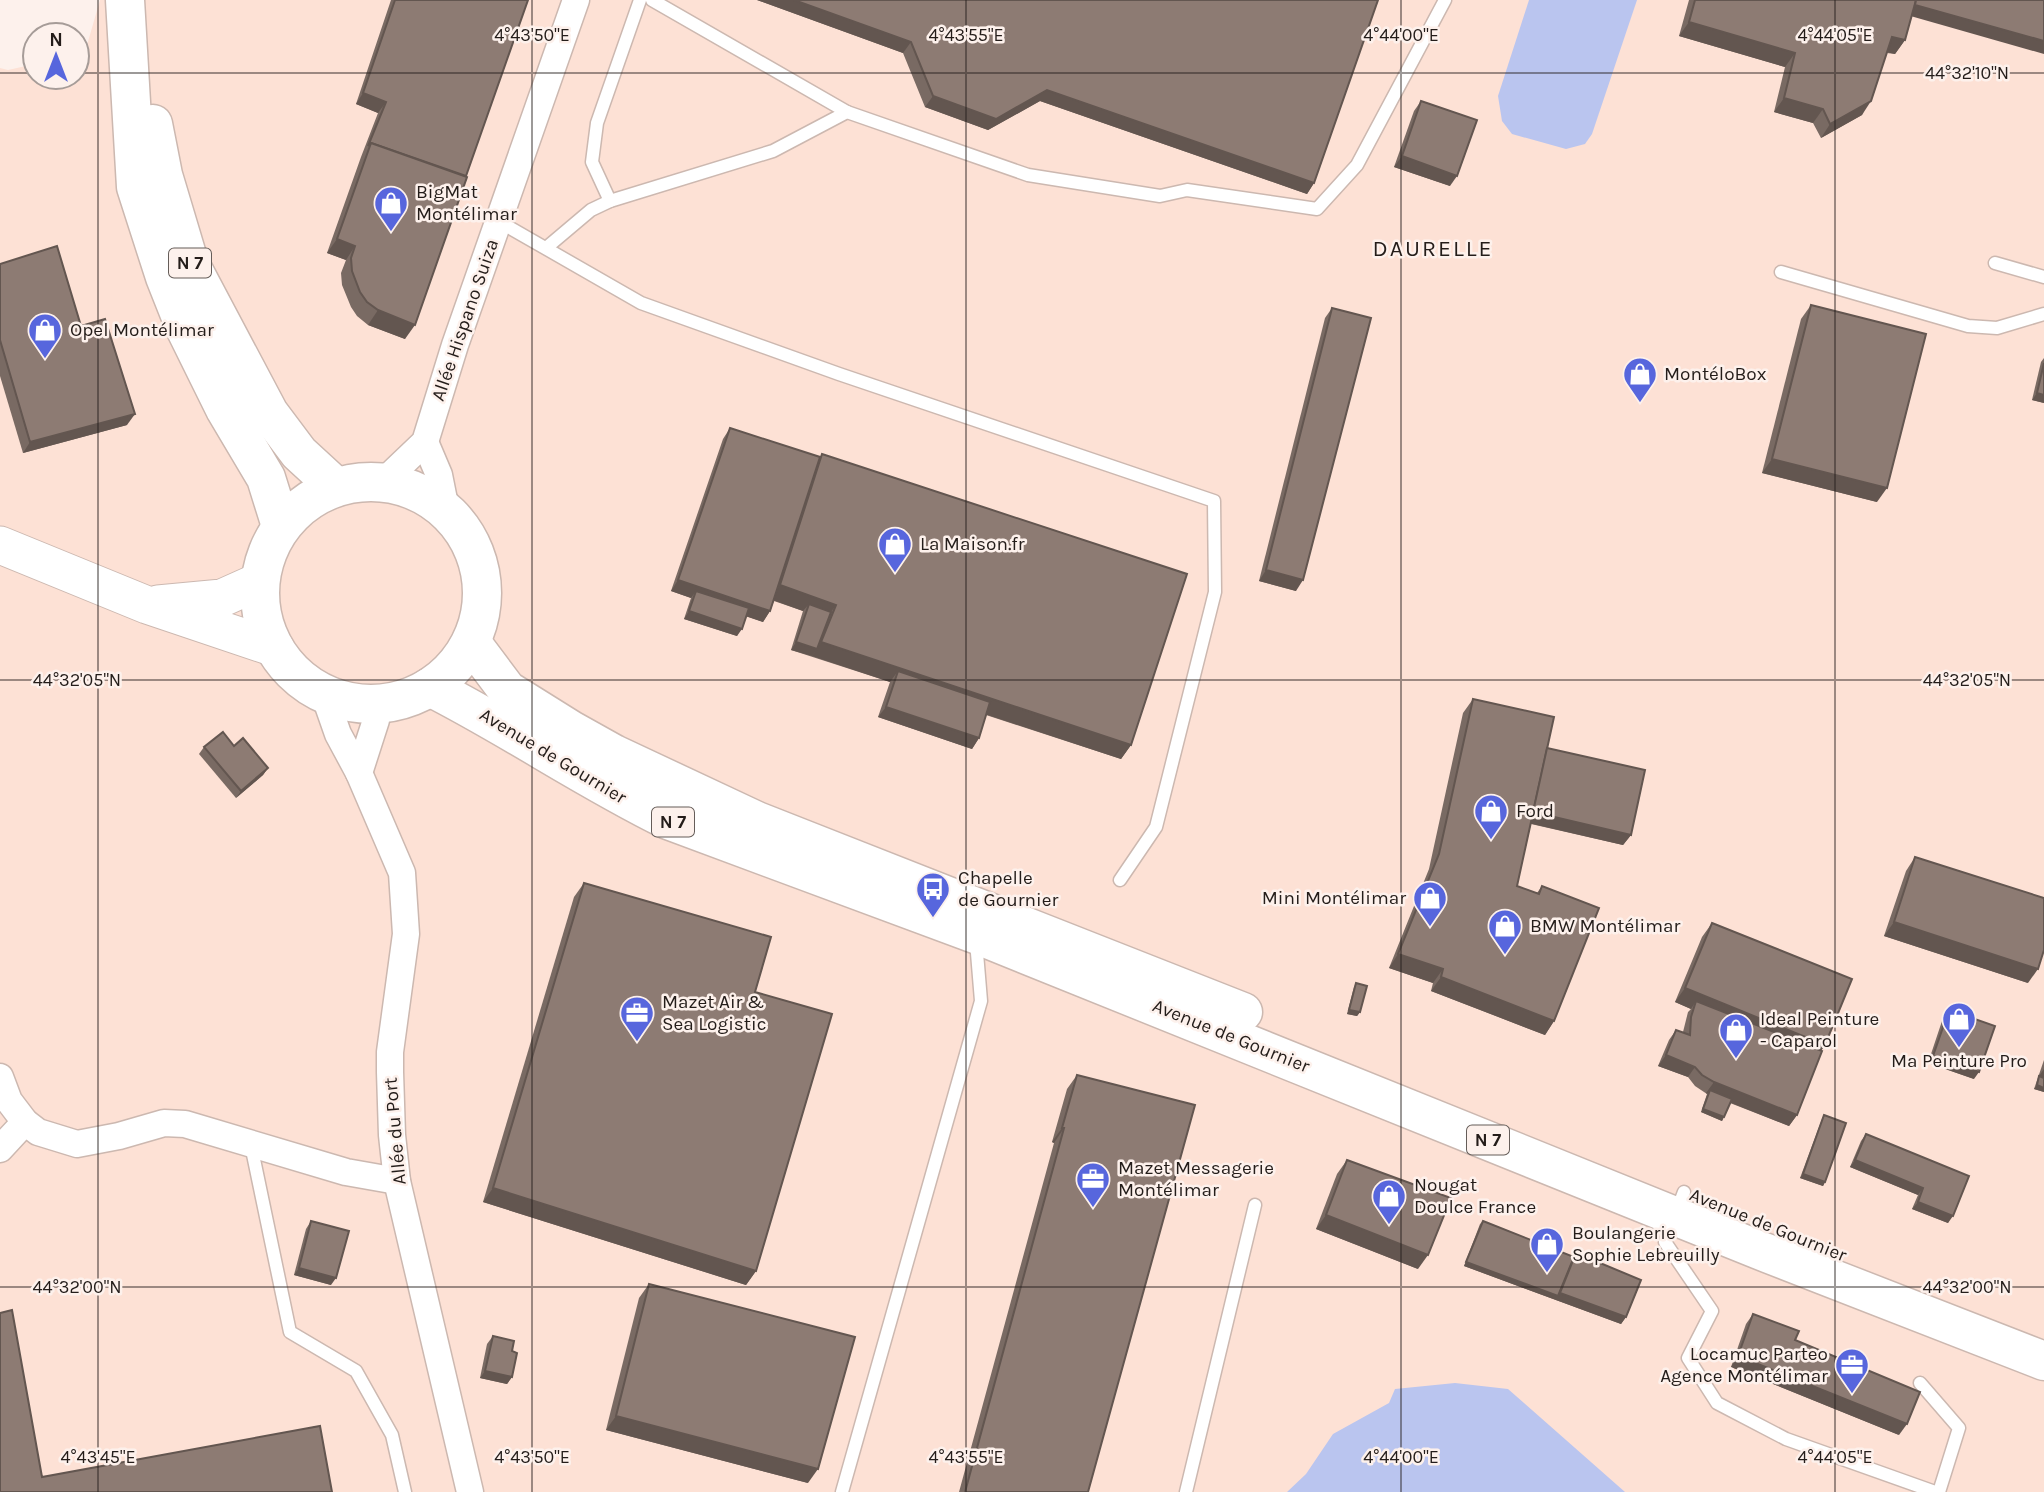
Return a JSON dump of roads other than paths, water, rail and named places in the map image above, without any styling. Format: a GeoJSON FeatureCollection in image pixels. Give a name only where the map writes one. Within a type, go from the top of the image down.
{"type":"FeatureCollection","features":[{"type":"Feature","properties":{"kind":"main road","name":"N 7"},"geometry":{"type":"LineString","coordinates":[[127,0],[163,175],[189,262],[269,413],[299,453],[337,487]]}},
{"type":"Feature","properties":{"kind":"main road","name":"N 7"},"geometry":{"type":"LineString","coordinates":[[127,0],[136,187],[186,330],[225,409],[265,478],[281,526]]}},
{"type":"Feature","properties":{"kind":"main road"},"geometry":{"type":"LineString","coordinates":[[355,483],[382,483],[411,489],[446,510],[471,543],[482,582],[482,603],[479,622],[471,642],[461,660],[447,675],[430,687],[404,699],[377,704],[349,702],[324,694],[293,672],[275,648],[263,623],[260,581],[265,556],[281,526],[306,503],[337,487],[355,483]]}},
{"type":"Feature","properties":{"kind":"main road","name":"Avenue de Gournier"},"geometry":{"type":"LineString","coordinates":[[471,642],[506,690],[614,754],[757,821],[981,922],[1679,1204],[2044,1360]]}},
{"type":"Feature","properties":{"kind":"main road","name":"Avenue de Gournier"},"geometry":{"type":"LineString","coordinates":[[430,687],[478,711],[629,801],[668,820],[981,922]]}},
{"type":"Feature","properties":{"kind":"main road","name":"Avenue de Gournier"},"geometry":{"type":"LineString","coordinates":[[1679,1204],[2044,1334]]}},
{"type":"Feature","properties":{"kind":"street","name":"Allée Hispano Suiza"},"geometry":{"type":"LineString","coordinates":[[382,483],[425,442],[452,352],[576,0]]}},
{"type":"Feature","properties":{"kind":"street"},"geometry":{"type":"LineString","coordinates":[[425,442],[439,475],[446,510]]}},
{"type":"Feature","properties":{"kind":"street"},"geometry":{"type":"LineString","coordinates":[[0,545],[147,605],[275,648]]}},
{"type":"Feature","properties":{"kind":"street"},"geometry":{"type":"LineString","coordinates":[[147,605],[222,598],[260,581]]}},
{"type":"Feature","properties":{"kind":"street","name":"Allée du Port"},"geometry":{"type":"LineString","coordinates":[[324,694],[338,734],[359,773],[402,873],[406,934],[390,1052],[392,1135],[397,1181],[470,1492]]}},
{"type":"Feature","properties":{"kind":"street"},"geometry":{"type":"LineString","coordinates":[[359,773],[376,720],[377,704]]}},
{"type":"Feature","properties":{"kind":"street"},"geometry":{"type":"LineString","coordinates":[[0,1077],[9,1101],[25,1122],[38,1132],[77,1144],[164,1123],[185,1124],[346,1172],[397,1181]]}},
{"type":"Feature","properties":{"kind":"street"},"geometry":{"type":"LineString","coordinates":[[0,1149],[25,1122]]}},
{"type":"Feature","properties":{"kind":"lane"},"geometry":{"type":"LineString","coordinates":[[610,201],[592,162],[597,124],[640,0]]}},
{"type":"Feature","properties":{"kind":"lane"},"geometry":{"type":"LineString","coordinates":[[652,0],[847,112],[1028,175],[1160,196],[1187,190],[1317,209],[1357,164],[1445,0]]}},
{"type":"Feature","properties":{"kind":"lane"},"geometry":{"type":"LineString","coordinates":[[546,248],[591,210],[610,201],[774,151],[847,112]]}},
{"type":"Feature","properties":{"kind":"lane"},"geometry":{"type":"LineString","coordinates":[[498,221],[641,303],[839,374],[1214,501],[1215,592],[1156,827],[1120,880]]}},
{"type":"Feature","properties":{"kind":"lane"},"geometry":{"type":"LineString","coordinates":[[1995,263],[2044,277]]}},
{"type":"Feature","properties":{"kind":"lane"},"geometry":{"type":"LineString","coordinates":[[1781,272],[1968,326],[1997,328],[2044,314]]}},
{"type":"Feature","properties":{"kind":"lane"},"geometry":{"type":"LineString","coordinates":[[842,1492],[981,1001],[981,922]]}},
{"type":"Feature","properties":{"kind":"lane"},"geometry":{"type":"LineString","coordinates":[[251,1145],[290,1332],[356,1371],[392,1434],[405,1492]]}},
{"type":"Feature","properties":{"kind":"lane"},"geometry":{"type":"LineString","coordinates":[[1679,1204],[1665,1242],[1712,1311],[1688,1359],[1717,1403],[1786,1439],[1937,1492],[1959,1428],[1920,1382]]}},
{"type":"Feature","properties":{"kind":"lane"},"geometry":{"type":"LineString","coordinates":[[1186,1492],[1255,1205]]}},
{"type":"Feature","properties":{"kind":"water"},"geometry":{"type":"Polygon","coordinates":[[[1529,0],[1637,0],[1592,134],[1585,144],[1566,149],[1512,134],[1502,121],[1498,96],[1529,0]]]}},
{"type":"Feature","properties":{"kind":"water"},"geometry":{"type":"Polygon","coordinates":[[[1455,1383],[1508,1389],[1625,1492],[1287,1492],[1306,1474],[1333,1434],[1389,1403],[1395,1389],[1455,1383]]]}},
{"type":"Feature","properties":{"kind":"place","name":"BigMat Montélimar"},"geometry":{"type":"Point","coordinates":[391,233]}},
{"type":"Feature","properties":{"kind":"place","name":"Opel Montélimar"},"geometry":{"type":"Point","coordinates":[45,360]}},
{"type":"Feature","properties":{"kind":"place","name":"MontéloBox"},"geometry":{"type":"Point","coordinates":[1640,404]}},
{"type":"Feature","properties":{"kind":"place","name":"La Maison.fr"},"geometry":{"type":"Point","coordinates":[895,574]}},
{"type":"Feature","properties":{"kind":"place","name":"Ford"},"geometry":{"type":"Point","coordinates":[1491,841]}},
{"type":"Feature","properties":{"kind":"place","name":"Chapelle de Gournier"},"geometry":{"type":"Point","coordinates":[933,919]}},
{"type":"Feature","properties":{"kind":"place","name":"Mini Montélimar"},"geometry":{"type":"Point","coordinates":[1430,928]}},
{"type":"Feature","properties":{"kind":"place","name":"BMW Montélimar"},"geometry":{"type":"Point","coordinates":[1505,956]}},
{"type":"Feature","properties":{"kind":"place","name":"Mazet Air & Sea Logistic"},"geometry":{"type":"Point","coordinates":[637,1043]}},
{"type":"Feature","properties":{"kind":"place","name":"Ma Peinture Pro"},"geometry":{"type":"Point","coordinates":[1959,1049]}},
{"type":"Feature","properties":{"kind":"place","name":"Ideal Peinture - Caparol"},"geometry":{"type":"Point","coordinates":[1736,1060]}},
{"type":"Feature","properties":{"kind":"place","name":"Mazet Messagerie Montélimar"},"geometry":{"type":"Point","coordinates":[1093,1209]}},
{"type":"Feature","properties":{"kind":"place","name":"Nougat Doulce France"},"geometry":{"type":"Point","coordinates":[1389,1226]}},
{"type":"Feature","properties":{"kind":"place","name":"Boulangerie Sophie Lebreuilly"},"geometry":{"type":"Point","coordinates":[1547,1274]}},
{"type":"Feature","properties":{"kind":"place","name":"Locamuc Parteo Agence Montélimar"},"geometry":{"type":"Point","coordinates":[1852,1395]}},
{"type":"Feature","properties":{"kind":"district","name":"DAURELLE"},"geometry":{"type":"Point","coordinates":[1433,248]}}]}
